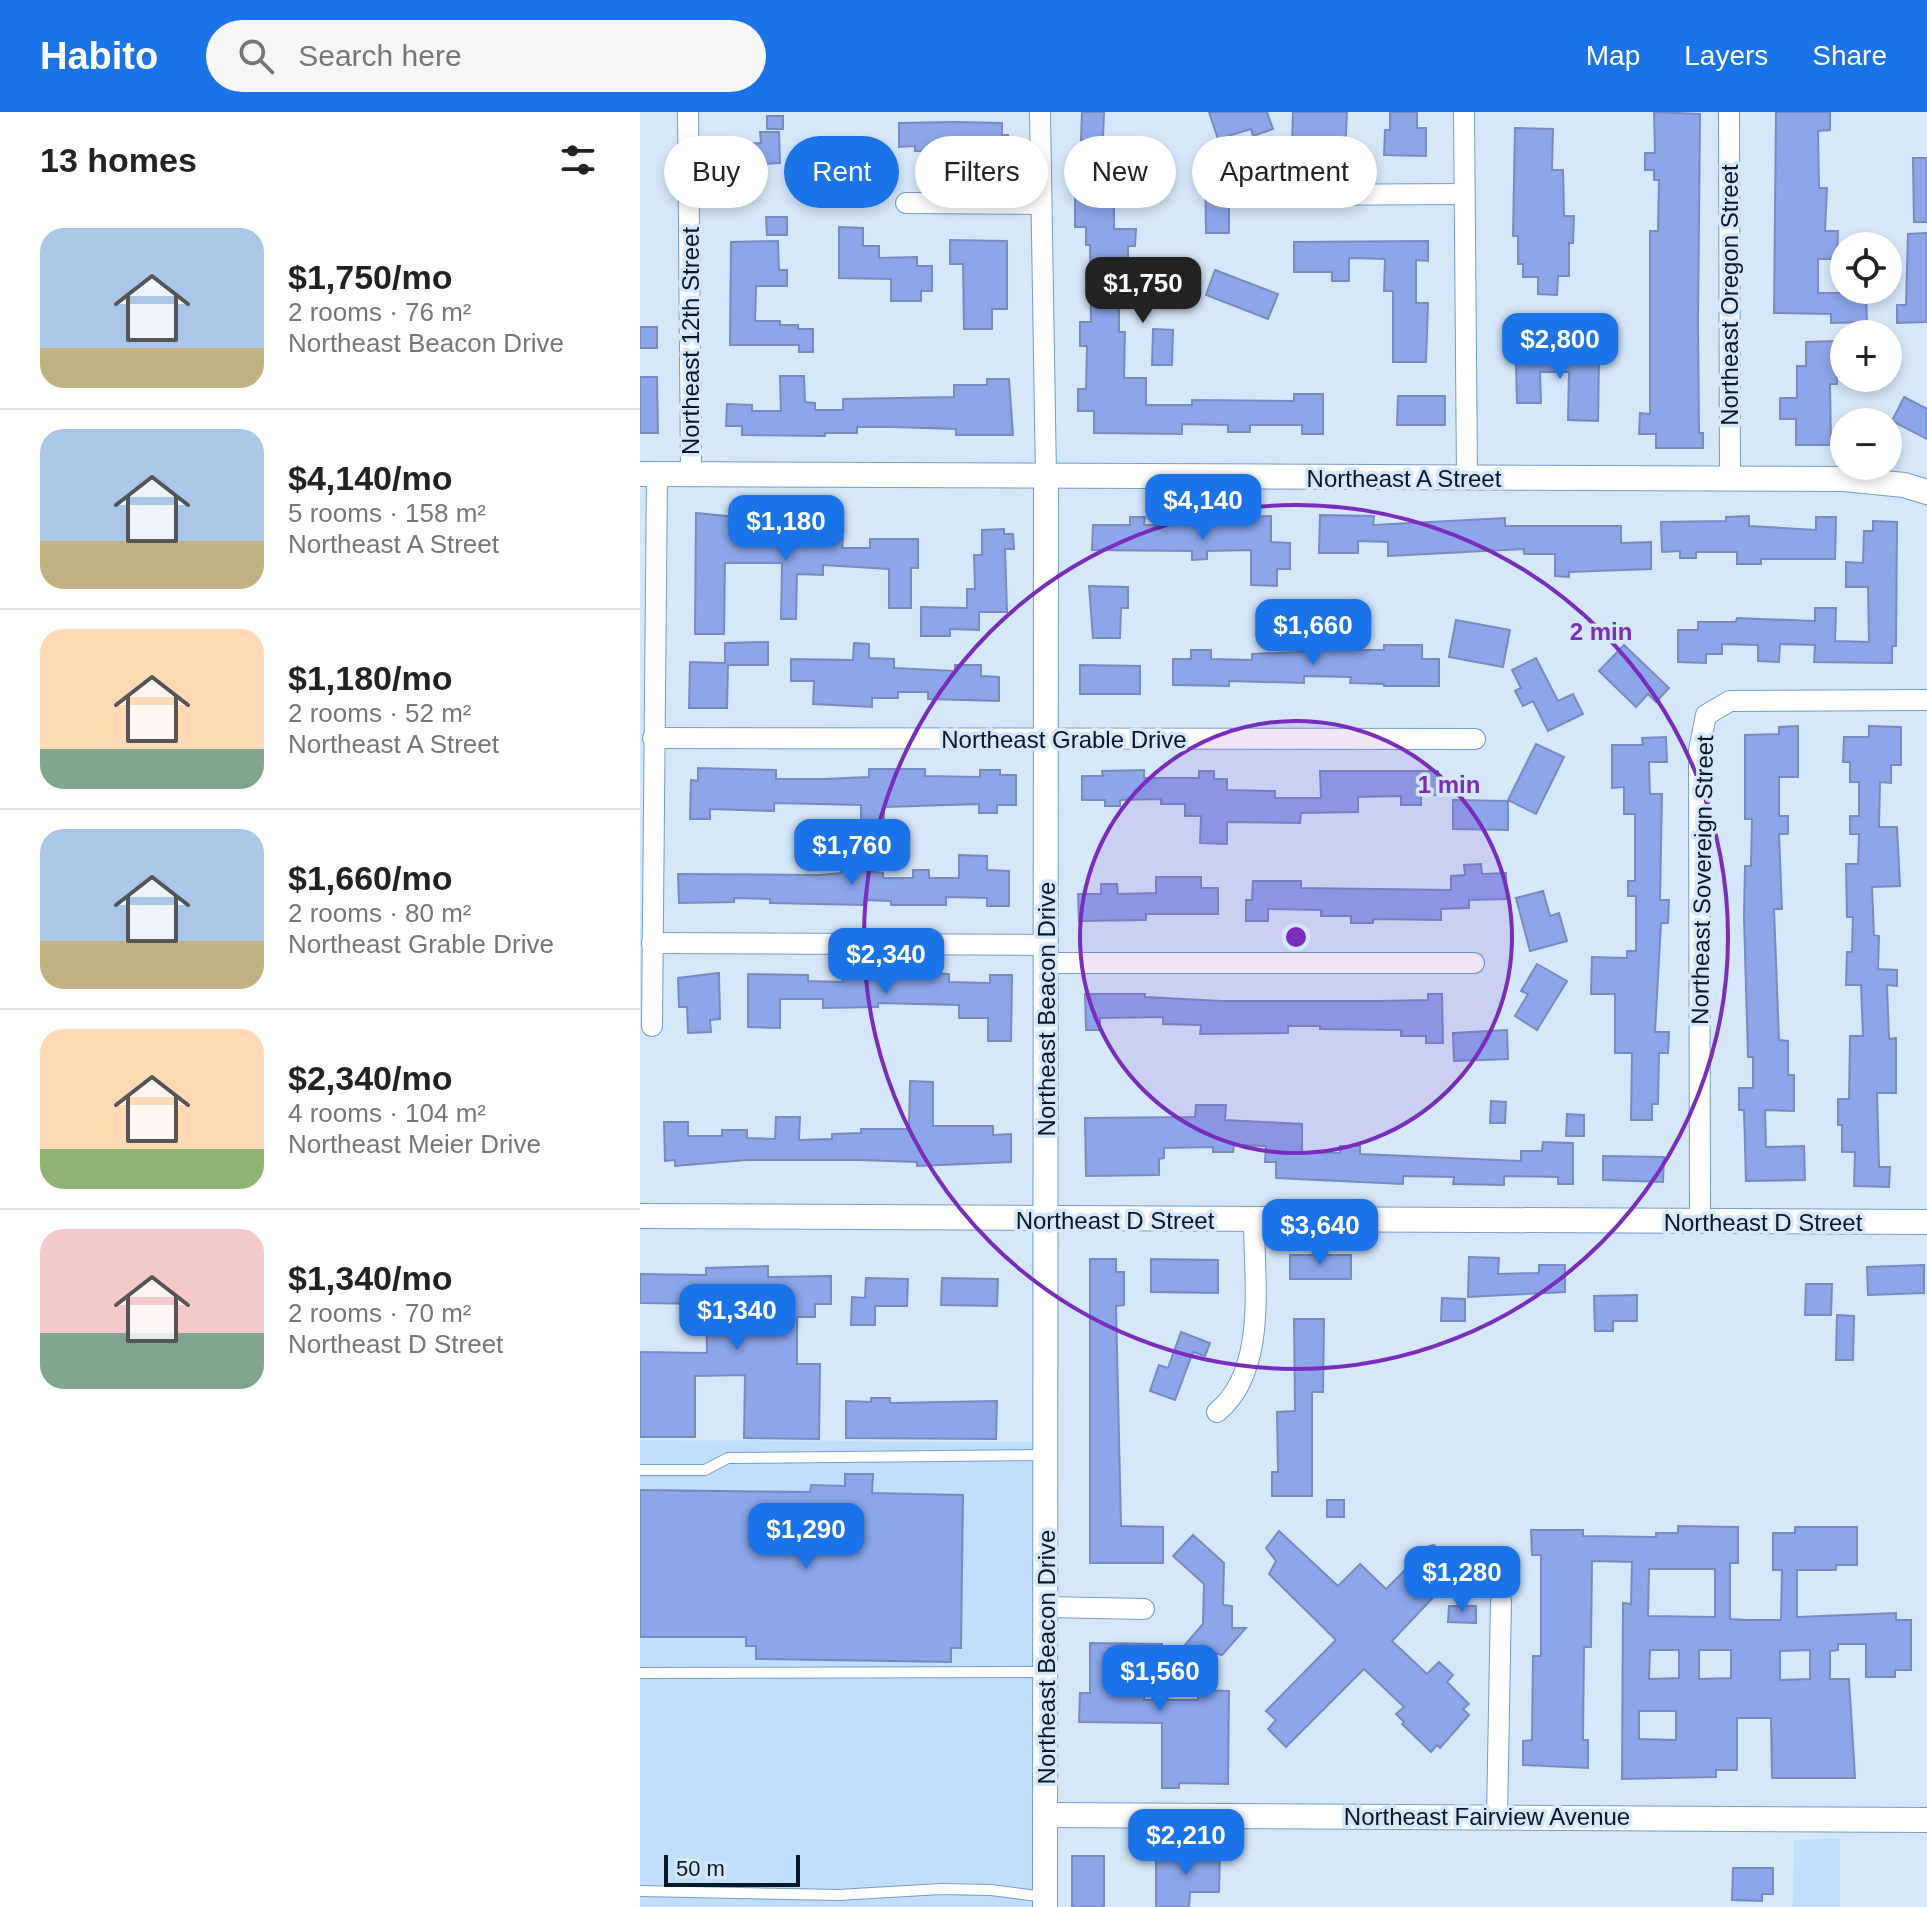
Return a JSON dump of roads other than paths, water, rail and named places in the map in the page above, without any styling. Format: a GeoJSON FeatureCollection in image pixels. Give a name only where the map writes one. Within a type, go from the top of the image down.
{"type":"FeatureCollection","features":[{"type":"Feature","properties":{"kind":"street","name":"Northeast 12th Street"},"geometry":{"type":"LineString","coordinates":[[688,112],[691,475]]}},
{"type":"Feature","properties":{"kind":"street","name":"Northeast Beacon Drive"},"geometry":{"type":"LineString","coordinates":[[1040,112],[1040,136]]}},
{"type":"Feature","properties":{"kind":"street"},"geometry":{"type":"LineString","coordinates":[[1464,112],[1467,478]]}},
{"type":"Feature","properties":{"kind":"street","name":"Northeast Oregon Street"},"geometry":{"type":"LineString","coordinates":[[1729,112],[1730,479]]}},
{"type":"Feature","properties":{"kind":"street"},"geometry":{"type":"LineString","coordinates":[[1377,194],[1464,194]]}},
{"type":"Feature","properties":{"kind":"street"},"geometry":{"type":"LineString","coordinates":[[906,203],[915,203]]}},
{"type":"Feature","properties":{"kind":"street","name":"Northeast Beacon Drive"},"geometry":{"type":"LineString","coordinates":[[1041,208],[1047,739],[1045,1902]]}},
{"type":"Feature","properties":{"kind":"street","name":"Northeast 12th Street"},"geometry":{"type":"LineString","coordinates":[[648,474],[653,738],[652,1026]]}},
{"type":"Feature","properties":{"kind":"street","name":"Northeast A Street"},"geometry":{"type":"LineString","coordinates":[[648,474],[1844,479],[1904,485],[1927,492]]}},
{"type":"Feature","properties":{"kind":"street","name":"Northeast Sovereign Street"},"geometry":{"type":"LineString","coordinates":[[1700,1222],[1699,750],[1706,715],[1730,701],[1927,700]]}},
{"type":"Feature","properties":{"kind":"street","name":"Northeast Grable Drive"},"geometry":{"type":"LineString","coordinates":[[653,738],[1475,739]]}},
{"type":"Feature","properties":{"kind":"street"},"geometry":{"type":"LineString","coordinates":[[652,943],[1474,963]]}},
{"type":"Feature","properties":{"kind":"street","name":"Northeast D Street"},"geometry":{"type":"LineString","coordinates":[[640,1216],[1927,1222]]}},
{"type":"Feature","properties":{"kind":"street"},"geometry":{"type":"LineString","coordinates":[[1217,1412],[1232,1399],[1249,1362],[1254,1220]]}},
{"type":"Feature","properties":{"kind":"street"},"geometry":{"type":"LineString","coordinates":[[1497,1816],[1501,1601]]}},
{"type":"Feature","properties":{"kind":"street"},"geometry":{"type":"LineString","coordinates":[[1046,1607],[1144,1609]]}},
{"type":"Feature","properties":{"kind":"street","name":"Northeast Fairview Avenue"},"geometry":{"type":"LineString","coordinates":[[1046,1815],[1927,1820]]}},
{"type":"Feature","properties":{"kind":"lane"},"geometry":{"type":"LineString","coordinates":[[640,1470],[705,1470],[728,1458],[1044,1455]]}},
{"type":"Feature","properties":{"kind":"lane"},"geometry":{"type":"LineString","coordinates":[[640,1673],[1046,1672]]}},
{"type":"Feature","properties":{"kind":"lane"},"geometry":{"type":"LineString","coordinates":[[640,1891],[838,1895],[941,1889],[991,1890],[1045,1902]]}}]}
